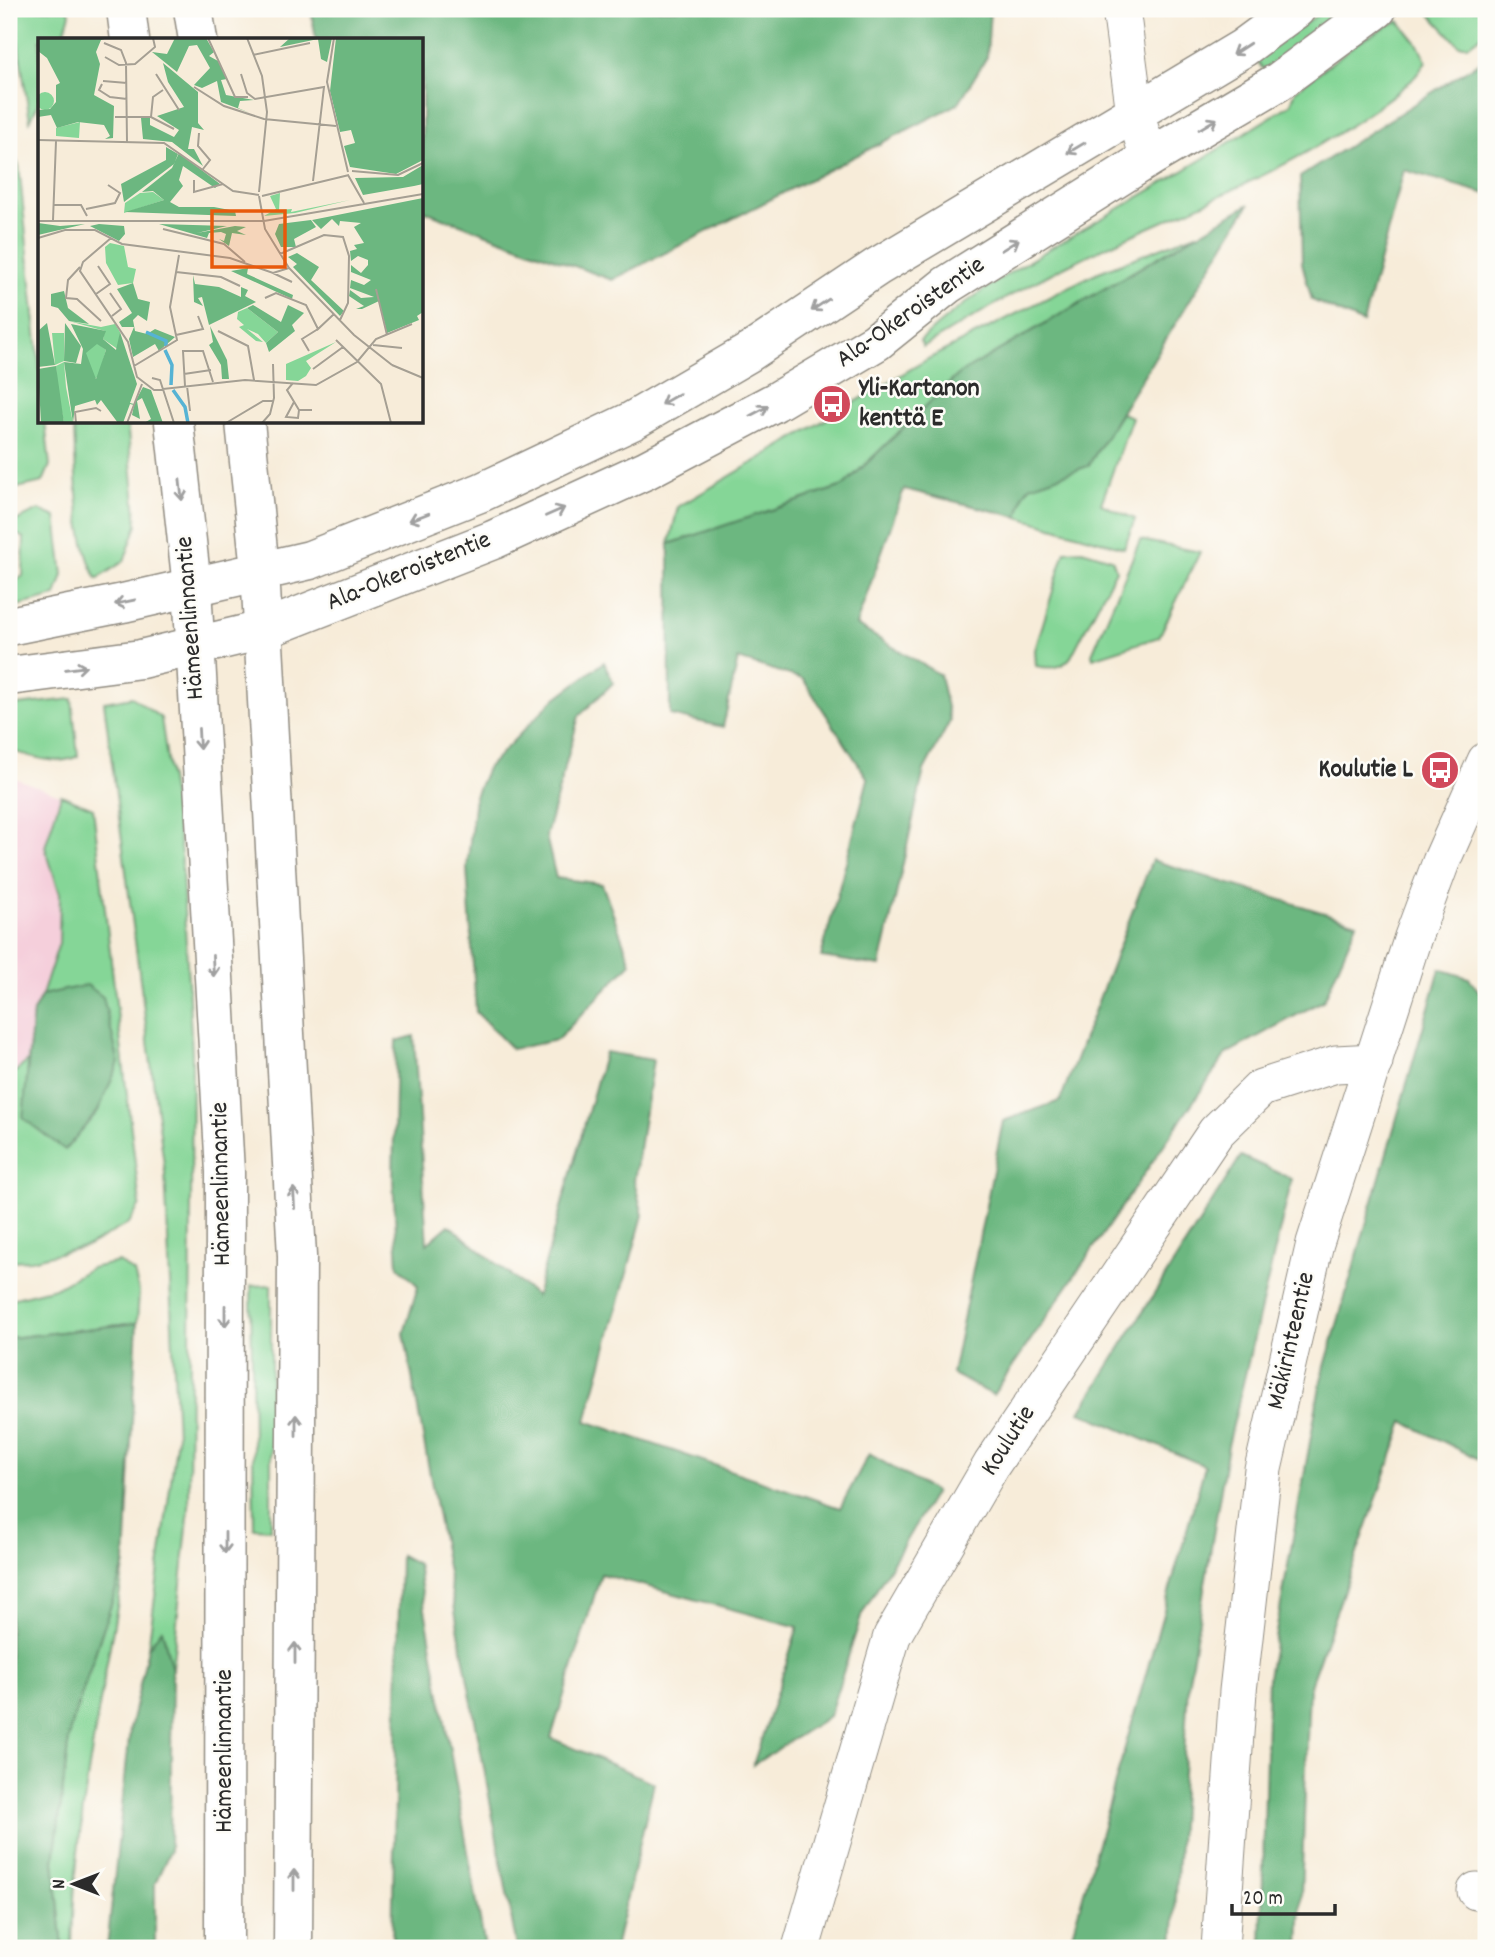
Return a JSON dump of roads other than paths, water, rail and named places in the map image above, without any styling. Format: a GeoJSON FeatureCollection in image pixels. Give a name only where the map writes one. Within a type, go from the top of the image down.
{"type":"FeatureCollection","features":[{"type":"Feature","properties":{"kind":"main road"},"geometry":{"type":"LineString","coordinates":[[126,9],[130,38]]}},
{"type":"Feature","properties":{"kind":"main road"},"geometry":{"type":"LineString","coordinates":[[193,9],[198,38]]}},
{"type":"Feature","properties":{"kind":"main road","name":"Ala-Okeroistentie"},"geometry":{"type":"LineString","coordinates":[[9,625],[310,560],[482,492],[632,421],[750,352],[877,267],[1243,48],[1296,9]]}},
{"type":"Feature","properties":{"kind":"main road","name":"Ala-Okeroistentie"},"geometry":{"type":"LineString","coordinates":[[9,677],[141,659],[263,630],[493,540],[646,470],[764,408],[876,342],[947,285],[1149,158],[1278,82],[1377,9]]}},
{"type":"Feature","properties":{"kind":"main road","name":"Hämeenlinnantie"},"geometry":{"type":"LineString","coordinates":[[174,424],[192,587],[225,1172],[224,1948]]}},
{"type":"Feature","properties":{"kind":"main road"},"geometry":{"type":"LineString","coordinates":[[246,424],[260,570],[297,1256],[293,1948]]}},
{"type":"Feature","properties":{"kind":"street"},"geometry":{"type":"LineString","coordinates":[[1121,9],[1135,113],[1149,158]]}},
{"type":"Feature","properties":{"kind":"street","name":"Mäkirinteentie"},"geometry":{"type":"LineString","coordinates":[[1220,1948],[1238,1691],[1263,1469],[1315,1243],[1418,924],[1441,862],[1486,761]]}},
{"type":"Feature","properties":{"kind":"street","name":"Koulutie"},"geometry":{"type":"LineString","coordinates":[[801,1948],[892,1636],[992,1464],[1216,1132],[1261,1088],[1336,1065],[1374,1062]]}},
{"type":"Feature","properties":{"kind":"place","name":"Yli-Kartanon kenttä E"},"geometry":{"type":"Point","coordinates":[832,404]}},
{"type":"Feature","properties":{"kind":"place","name":"Koulutie L"},"geometry":{"type":"Point","coordinates":[1440,770]}}]}
